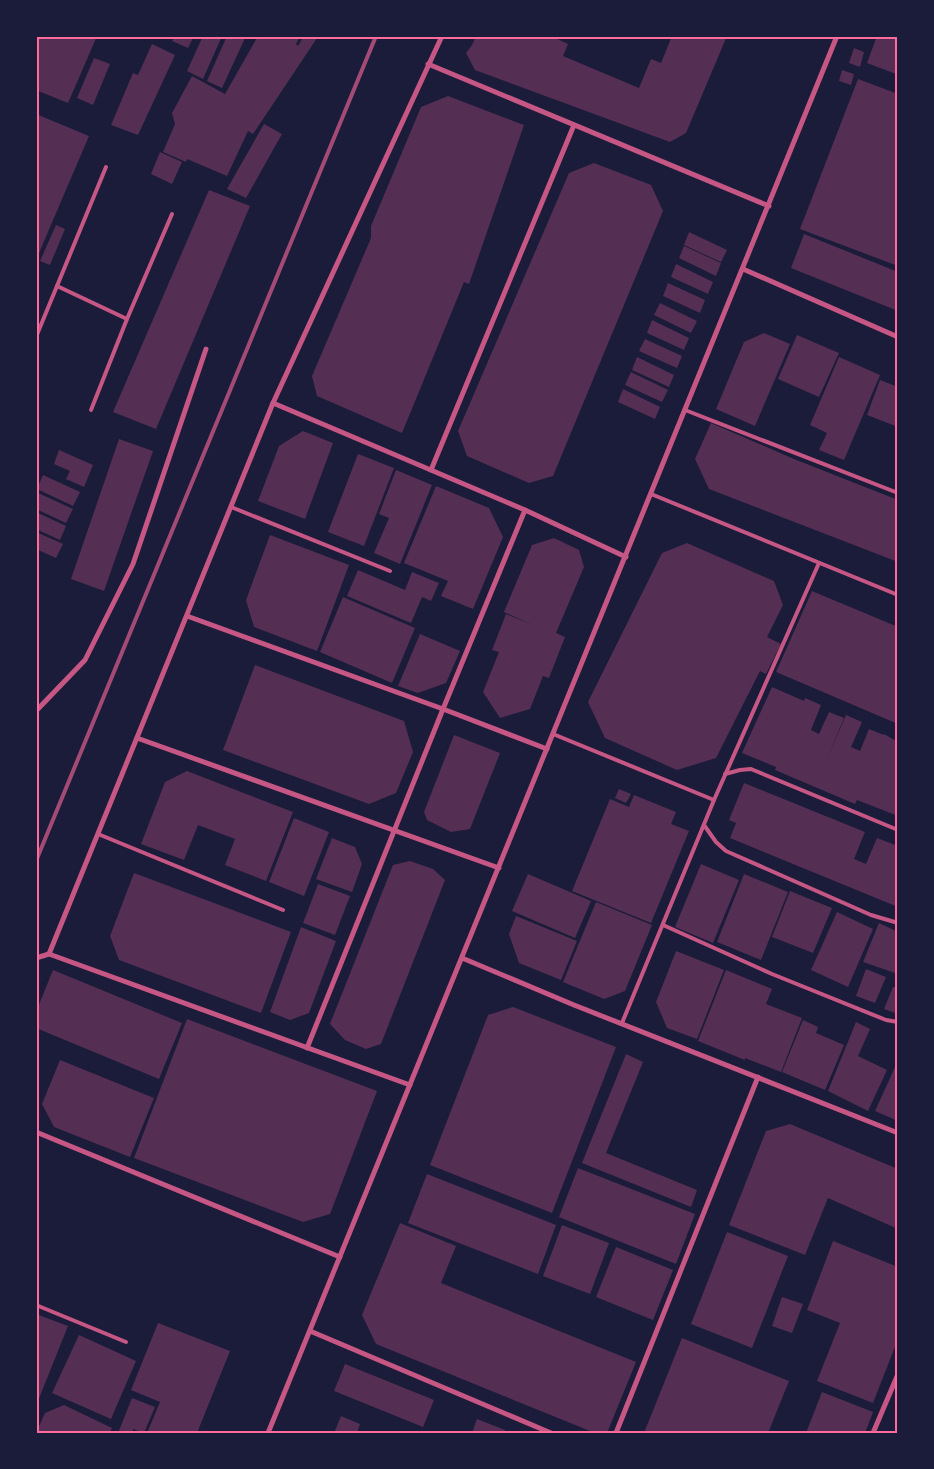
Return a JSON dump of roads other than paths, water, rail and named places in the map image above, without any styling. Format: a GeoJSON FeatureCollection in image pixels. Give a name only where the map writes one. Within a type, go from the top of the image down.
{"type":"FeatureCollection","features":[{"type":"Feature","properties":{"kind":"street"},"geometry":{"type":"LineString","coordinates":[[49,954],[273,403],[442,36]]}},
{"type":"Feature","properties":{"kind":"street"},"geometry":{"type":"LineString","coordinates":[[268,1433],[837,36]]}},
{"type":"Feature","properties":{"kind":"street"},"geometry":{"type":"LineString","coordinates":[[428,64],[769,206]]}},
{"type":"Feature","properties":{"kind":"street"},"geometry":{"type":"LineString","coordinates":[[431,470],[574,125]]}},
{"type":"Feature","properties":{"kind":"street"},"geometry":{"type":"LineString","coordinates":[[743,269],[898,337]]}},
{"type":"Feature","properties":{"kind":"street"},"geometry":{"type":"LineString","coordinates":[[36,711],[85,660],[133,564],[206,349]]}},
{"type":"Feature","properties":{"kind":"street"},"geometry":{"type":"LineString","coordinates":[[273,403],[525,510],[626,556]]}},
{"type":"Feature","properties":{"kind":"street"},"geometry":{"type":"LineString","coordinates":[[307,1048],[525,510]]}},
{"type":"Feature","properties":{"kind":"street"},"geometry":{"type":"LineString","coordinates":[[187,616],[444,709],[547,749]]}},
{"type":"Feature","properties":{"kind":"street"},"geometry":{"type":"LineString","coordinates":[[137,738],[499,868]]}},
{"type":"Feature","properties":{"kind":"street"},"geometry":{"type":"LineString","coordinates":[[36,958],[49,954],[410,1085]]}},
{"type":"Feature","properties":{"kind":"street"},"geometry":{"type":"LineString","coordinates":[[462,958],[622,1024],[898,1133]]}},
{"type":"Feature","properties":{"kind":"street"},"geometry":{"type":"LineString","coordinates":[[616,1433],[758,1077]]}},
{"type":"Feature","properties":{"kind":"street"},"geometry":{"type":"LineString","coordinates":[[36,1132],[340,1257]]}},
{"type":"Feature","properties":{"kind":"street"},"geometry":{"type":"LineString","coordinates":[[310,1331],[551,1433]]}},
{"type":"Feature","properties":{"kind":"street"},"geometry":{"type":"LineString","coordinates":[[873,1433],[898,1374]]}},
{"type":"Feature","properties":{"kind":"lane"},"geometry":{"type":"LineString","coordinates":[[36,337],[106,168]]}},
{"type":"Feature","properties":{"kind":"lane"},"geometry":{"type":"LineString","coordinates":[[91,410],[127,318],[172,214]]}},
{"type":"Feature","properties":{"kind":"lane"},"geometry":{"type":"LineString","coordinates":[[57,286],[127,318]]}},
{"type":"Feature","properties":{"kind":"lane"},"geometry":{"type":"LineString","coordinates":[[685,410],[898,494]]}},
{"type":"Feature","properties":{"kind":"lane"},"geometry":{"type":"LineString","coordinates":[[651,494],[898,595]]}},
{"type":"Feature","properties":{"kind":"lane"},"geometry":{"type":"LineString","coordinates":[[231,507],[390,571]]}},
{"type":"Feature","properties":{"kind":"lane"},"geometry":{"type":"LineString","coordinates":[[622,1024],[725,774],[819,563]]}},
{"type":"Feature","properties":{"kind":"lane"},"geometry":{"type":"LineString","coordinates":[[553,734],[714,800]]}},
{"type":"Feature","properties":{"kind":"lane"},"geometry":{"type":"LineString","coordinates":[[725,774],[750,769],[898,830]]}},
{"type":"Feature","properties":{"kind":"lane"},"geometry":{"type":"LineString","coordinates":[[704,825],[716,842],[726,851],[871,915],[898,923]]}},
{"type":"Feature","properties":{"kind":"lane"},"geometry":{"type":"LineString","coordinates":[[98,834],[283,910]]}},
{"type":"Feature","properties":{"kind":"lane"},"geometry":{"type":"LineString","coordinates":[[663,925],[772,974],[886,1020],[898,1022]]}},
{"type":"Feature","properties":{"kind":"lane"},"geometry":{"type":"LineString","coordinates":[[36,1305],[126,1342]]}},
{"type":"Feature","properties":{"kind":"railway"},"geometry":{"type":"LineString","coordinates":[[36,861],[376,36]]}}]}
